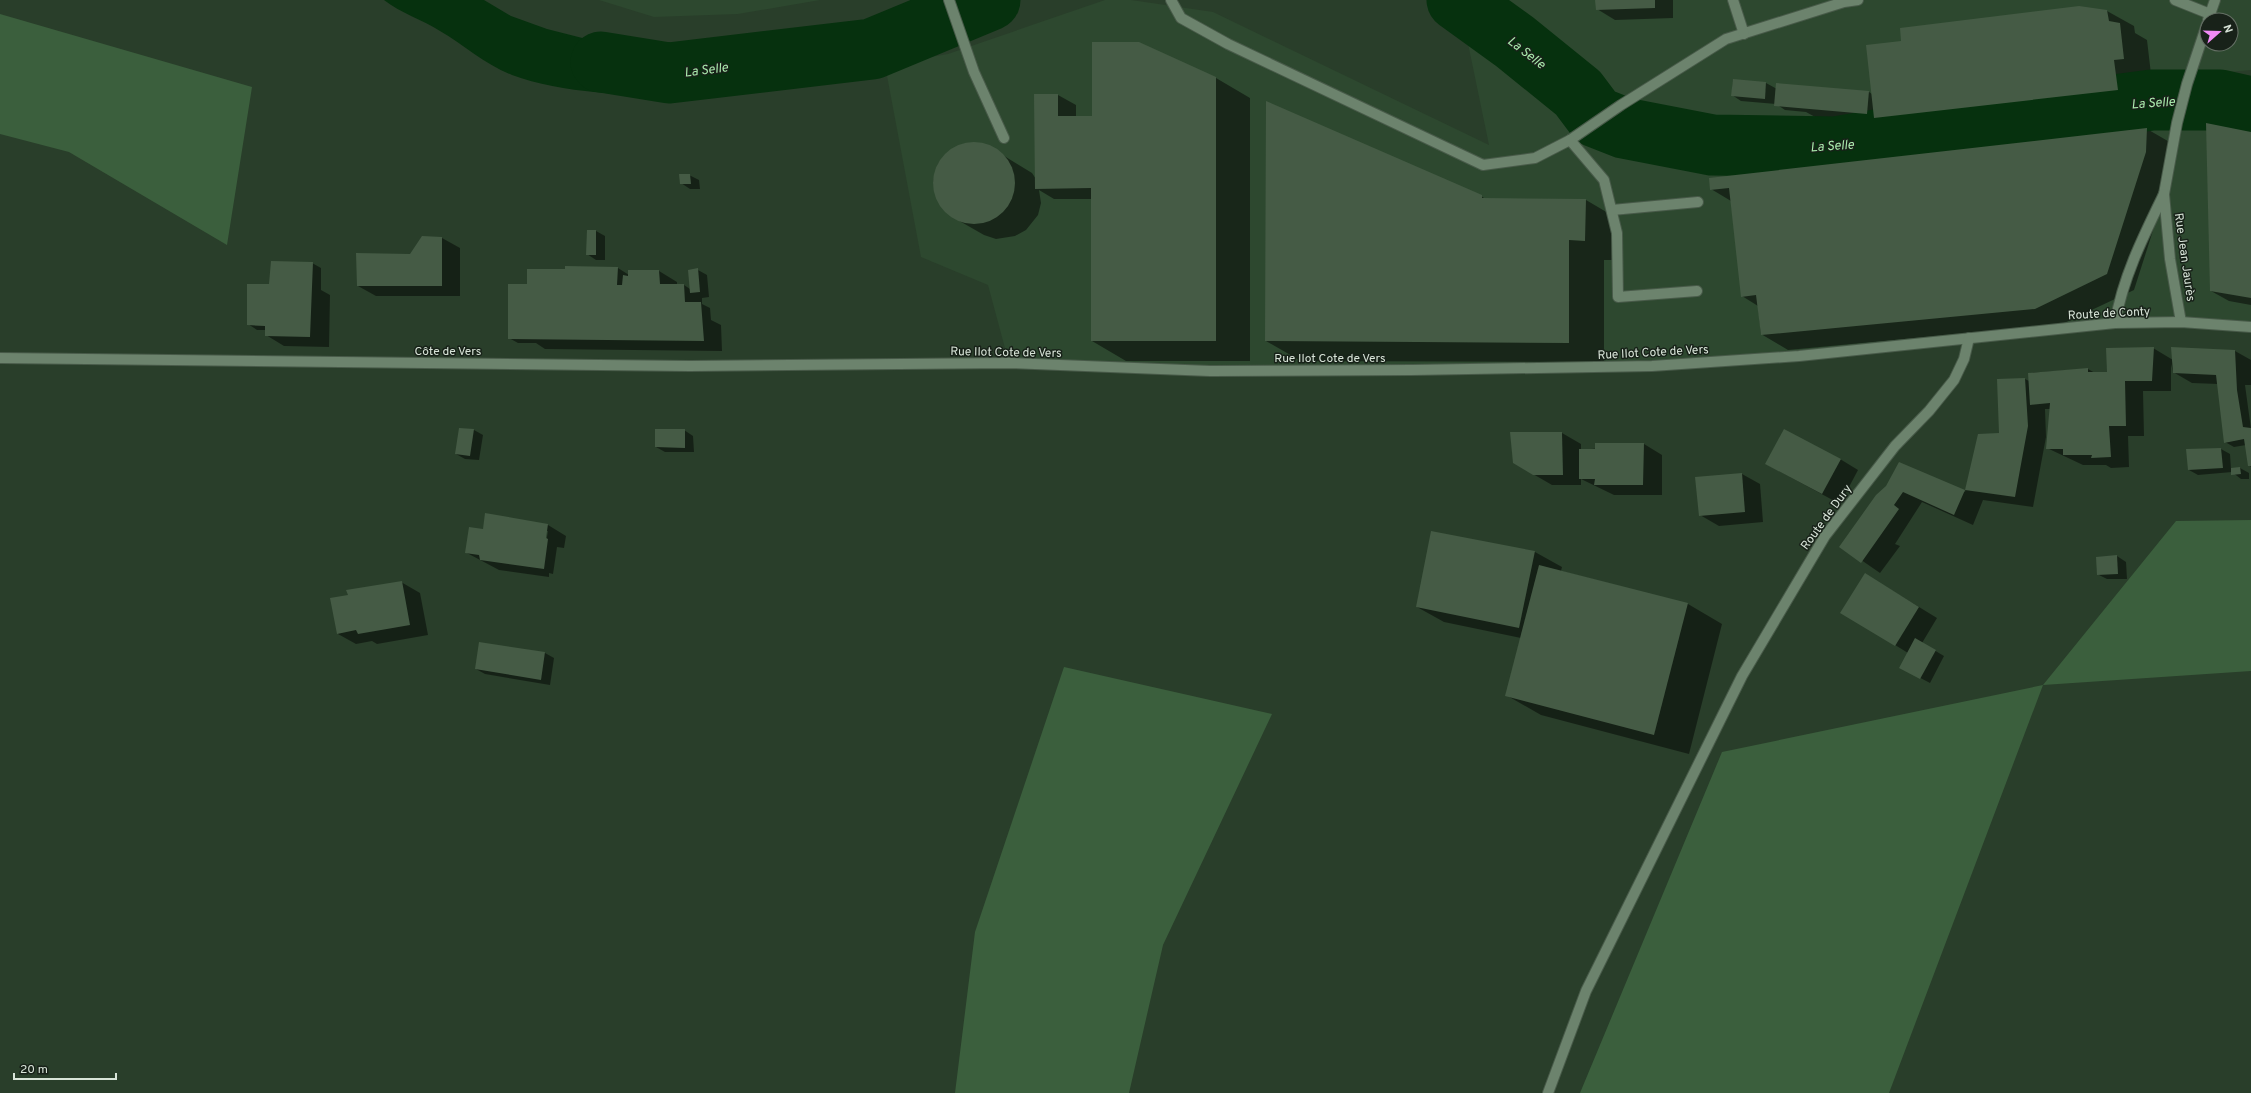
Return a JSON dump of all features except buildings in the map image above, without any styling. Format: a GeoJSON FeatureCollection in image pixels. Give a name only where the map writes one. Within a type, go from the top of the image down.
{"type":"FeatureCollection","features":[{"type":"Feature","properties":{"kind":"street"},"geometry":{"type":"LineString","coordinates":[[949,0],[974,72],[1004,138]]}},
{"type":"Feature","properties":{"kind":"street"},"geometry":{"type":"LineString","coordinates":[[1171,0],[1181,18],[1228,44],[1483,165],[1534,158],[1570,140],[1620,105],[1726,39],[1844,2],[1858,0]]}},
{"type":"Feature","properties":{"kind":"street"},"geometry":{"type":"LineString","coordinates":[[1733,0],[1744,34]]}},
{"type":"Feature","properties":{"kind":"street"},"geometry":{"type":"LineString","coordinates":[[2175,0],[2199,14]]}},
{"type":"Feature","properties":{"kind":"street","name":"Rue Jean Jaurès"},"geometry":{"type":"LineString","coordinates":[[2211,12],[2215,0]]}},
{"type":"Feature","properties":{"kind":"street","name":"Rue Jean Jaurès"},"geometry":{"type":"LineString","coordinates":[[2181,322],[2170,259],[2164,194],[2177,124],[2187,84],[2199,47]]}},
{"type":"Feature","properties":{"kind":"street"},"geometry":{"type":"LineString","coordinates":[[1570,140],[1604,180],[1617,233],[1618,297],[1697,291]]}},
{"type":"Feature","properties":{"kind":"street","name":"Rue Jean Jaurès"},"geometry":{"type":"LineString","coordinates":[[2114,323],[2120,294],[2135,252],[2164,194]]}},
{"type":"Feature","properties":{"kind":"street"},"geometry":{"type":"LineString","coordinates":[[1612,210],[1698,202]]}},
{"type":"Feature","properties":{"kind":"street","name":"Route de Conty"},"geometry":{"type":"LineString","coordinates":[[1969,338],[2114,323],[2181,322],[2251,327]]}},
{"type":"Feature","properties":{"kind":"street","name":"Rue Ilot Cote de Vers"},"geometry":{"type":"LineString","coordinates":[[690,366],[1009,363],[1210,371],[1652,366],[1799,356],[1969,338]]}},
{"type":"Feature","properties":{"kind":"street","name":"Route de Dury"},"geometry":{"type":"LineString","coordinates":[[1548,1093],[1586,991],[1709,746],[1742,676],[1825,536],[1895,446],[1954,380],[1964,359],[1969,338]]}},
{"type":"Feature","properties":{"kind":"street","name":"Côte de Vers"},"geometry":{"type":"LineString","coordinates":[[0,358],[690,366]]}},
{"type":"Feature","properties":{"kind":"shaded area"},"geometry":{"type":"Polygon","coordinates":[[[384,0],[484,0],[511,16],[547,29],[606,44],[686,49],[683,99],[574,90],[552,86],[512,75],[493,66],[449,36],[397,9],[384,0]]]}},
{"type":"Feature","properties":{"kind":"shaded area"},"geometry":{"type":"Polygon","coordinates":[[[599,0],[820,0],[738,14],[654,17],[599,0]]]}},
{"type":"Feature","properties":{"kind":"shaded area"},"geometry":{"type":"Polygon","coordinates":[[[1105,0],[1131,0],[1213,12],[1489,145],[1459,0],[2251,0],[2251,70],[2215,73],[2207,106],[2251,116],[2251,327],[2114,323],[1799,356],[1412,370],[1009,363],[988,285],[921,257],[885,65],[948,54],[1105,0]]]}},
{"type":"Feature","properties":{"kind":"shaded area"},"geometry":{"type":"Polygon","coordinates":[[[0,14],[252,87],[227,245],[69,152],[0,134],[0,14]]]}},
{"type":"Feature","properties":{"kind":"shaded area"},"geometry":{"type":"Polygon","coordinates":[[[2251,520],[2251,671],[2043,685],[2176,521],[2251,520]]]}},
{"type":"Feature","properties":{"kind":"shaded area"},"geometry":{"type":"Polygon","coordinates":[[[1064,667],[1272,714],[1163,945],[1129,1093],[955,1093],[975,932],[1064,667]]]}},
{"type":"Feature","properties":{"kind":"shaded area"},"geometry":{"type":"Polygon","coordinates":[[[2043,685],[1889,1093],[1580,1093],[1722,752],[2043,685]]]}},
{"type":"Feature","properties":{"kind":"waterway","name":"La Selle"},"geometry":{"type":"LineString","coordinates":[[601,62],[669,73],[872,49],[990,0]]}},
{"type":"Feature","properties":{"kind":"waterway","name":"La Selle"},"geometry":{"type":"LineString","coordinates":[[1457,0],[1515,42],[1578,93],[1596,117],[1624,128],[1712,145],[1835,147],[1957,126],[2152,100],[2220,100],[2251,107]]}}]}
